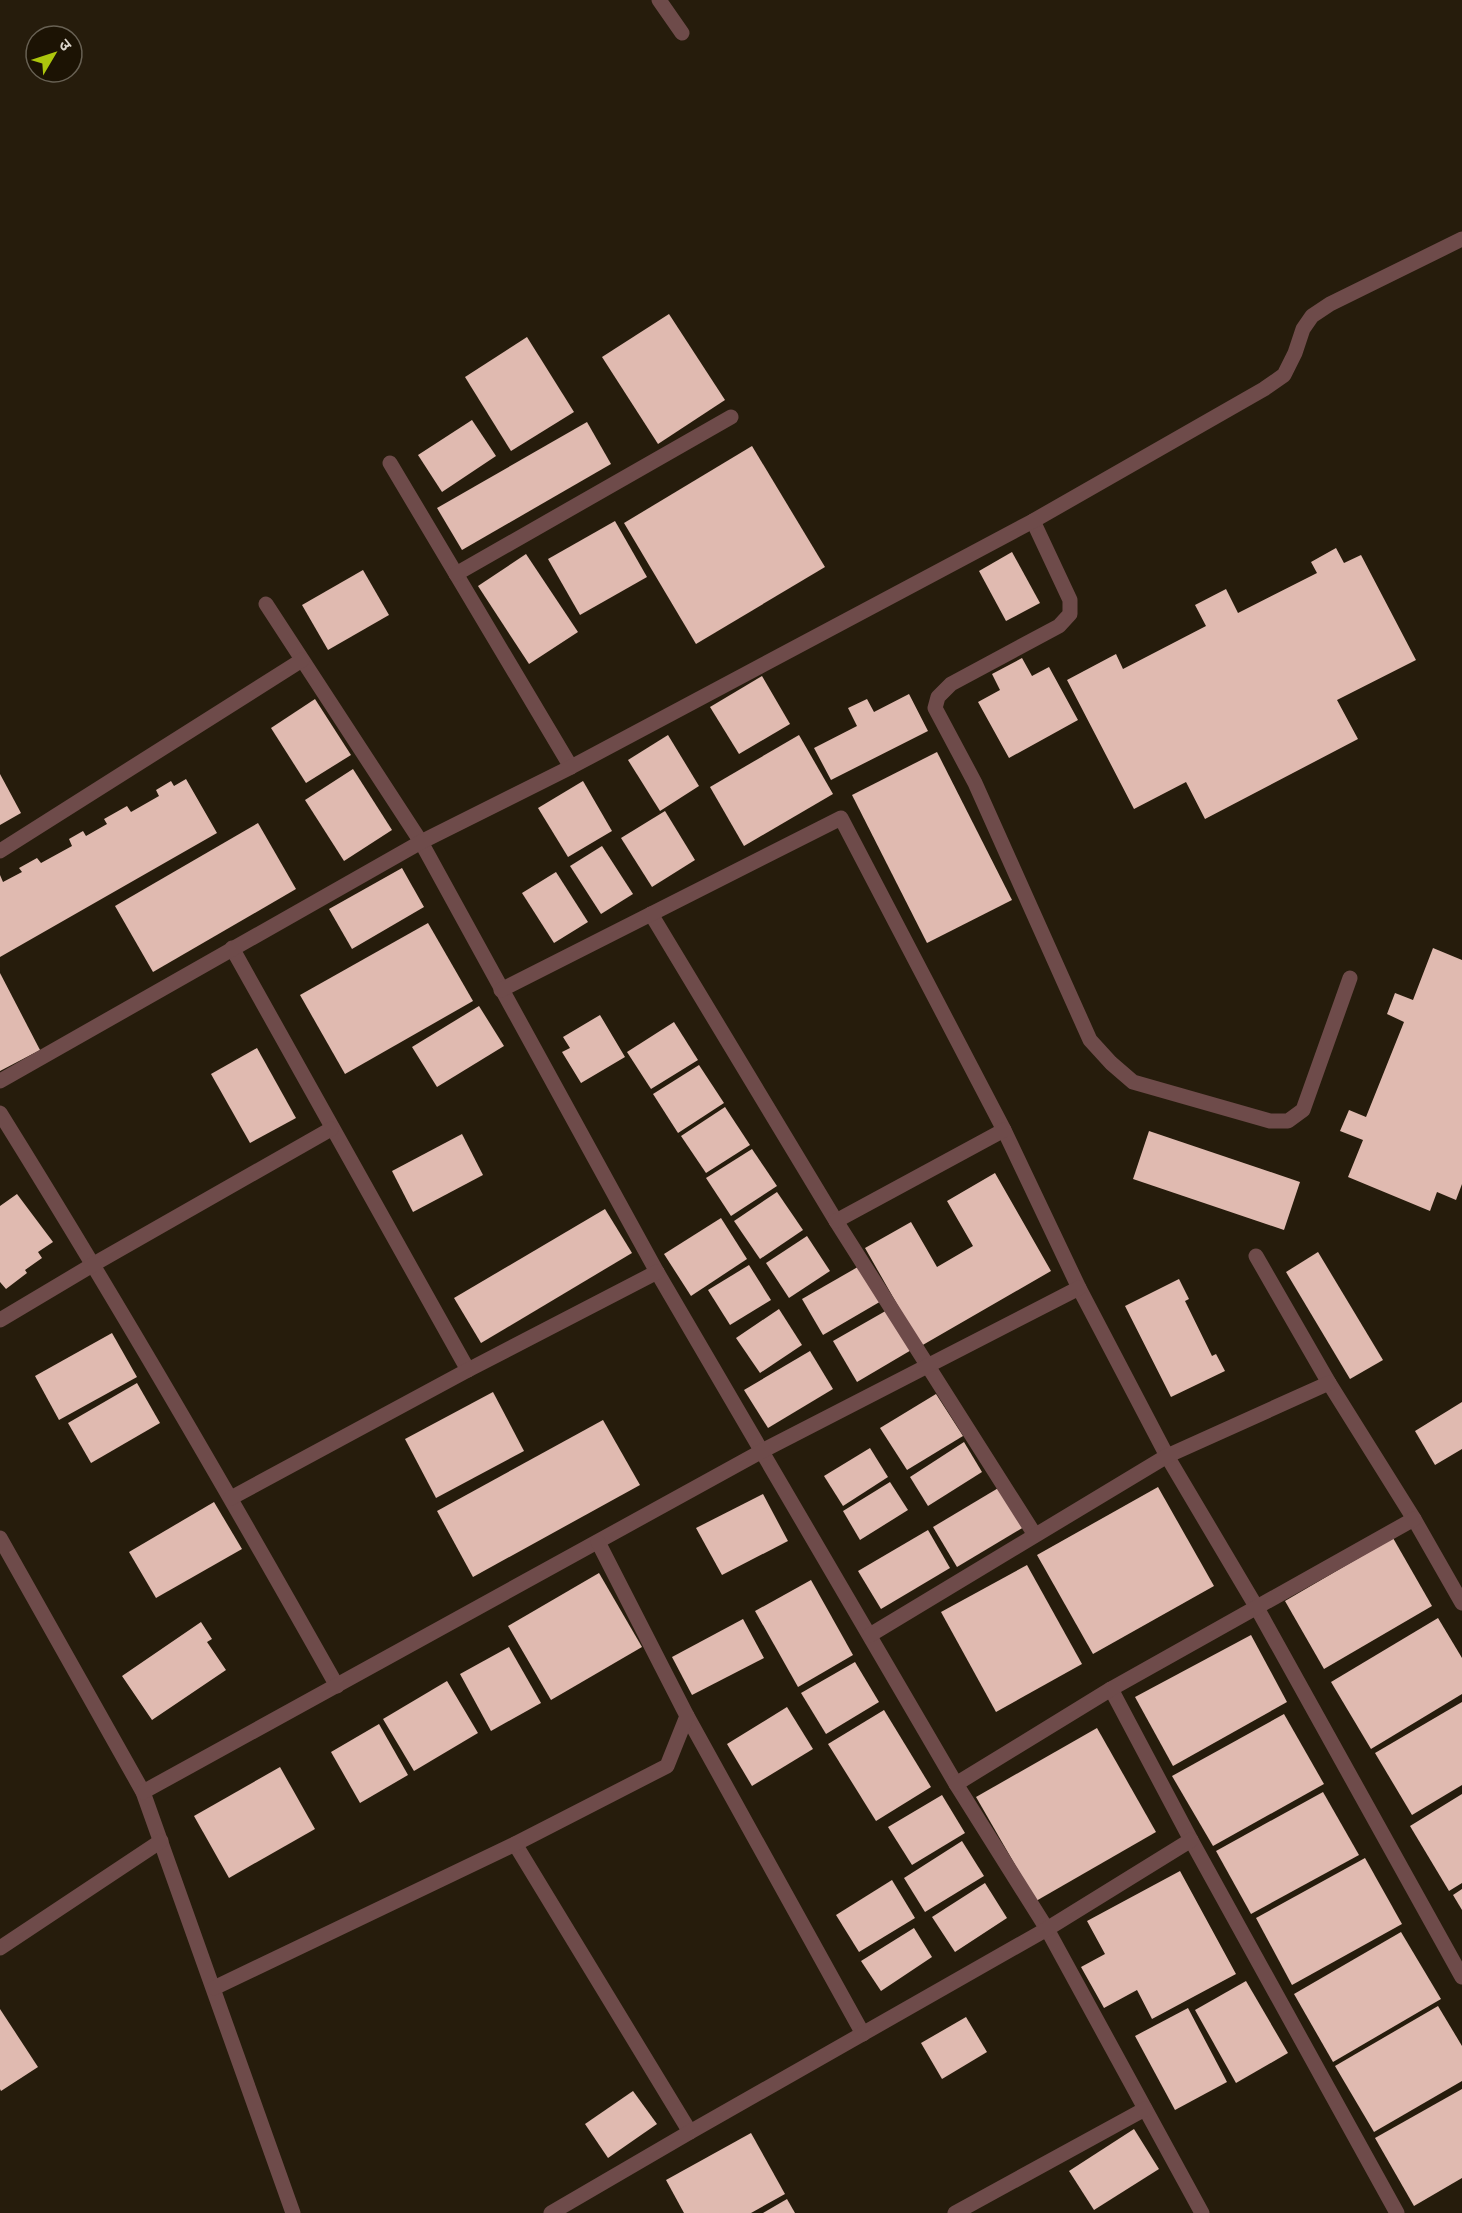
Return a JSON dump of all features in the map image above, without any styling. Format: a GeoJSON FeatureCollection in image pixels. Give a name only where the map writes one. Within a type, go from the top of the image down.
{"type":"FeatureCollection","features":[{"type":"Feature","properties":{"kind":"street"},"geometry":{"type":"LineString","coordinates":[[659,0],[682,33]]}},
{"type":"Feature","properties":{"kind":"street"},"geometry":{"type":"LineString","coordinates":[[0,1081],[421,842],[571,766],[1033,521],[1271,384],[1284,375],[1303,329],[1312,316],[1330,304],[1462,239]]}},
{"type":"Feature","properties":{"kind":"street"},"geometry":{"type":"LineString","coordinates":[[456,574],[731,417]]}},
{"type":"Feature","properties":{"kind":"street"},"geometry":{"type":"LineString","coordinates":[[390,463],[571,766]]}},
{"type":"Feature","properties":{"kind":"street"},"geometry":{"type":"LineString","coordinates":[[1033,521],[1070,600],[1070,614],[1059,626],[951,684],[938,697],[935,708],[975,783],[1090,1040],[1133,1082],[1270,1121],[1288,1121],[1303,1110],[1350,978]]}},
{"type":"Feature","properties":{"kind":"street"},"geometry":{"type":"LineString","coordinates":[[266,604],[421,842],[657,1272],[956,1784],[1047,1929],[1202,2213]]}},
{"type":"Feature","properties":{"kind":"street"},"geometry":{"type":"LineString","coordinates":[[0,851],[302,660]]}},
{"type":"Feature","properties":{"kind":"street"},"geometry":{"type":"LineString","coordinates":[[501,990],[841,818],[1004,1130],[1079,1288],[1167,1456],[1257,1608],[1462,1977]]}},
{"type":"Feature","properties":{"kind":"street"},"geometry":{"type":"LineString","coordinates":[[651,914],[836,1221],[1035,1535]]}},
{"type":"Feature","properties":{"kind":"street"},"geometry":{"type":"LineString","coordinates":[[232,948],[468,1370]]}},
{"type":"Feature","properties":{"kind":"street"},"geometry":{"type":"LineString","coordinates":[[0,1113],[94,1264],[231,1498],[337,1686]]}},
{"type":"Feature","properties":{"kind":"street"},"geometry":{"type":"LineString","coordinates":[[0,1320],[332,1129]]}},
{"type":"Feature","properties":{"kind":"street"},"geometry":{"type":"LineString","coordinates":[[836,1221],[1004,1130]]}},
{"type":"Feature","properties":{"kind":"street"},"geometry":{"type":"LineString","coordinates":[[1256,1256],[1329,1383],[1414,1519],[1462,1602]]}},
{"type":"Feature","properties":{"kind":"street"},"geometry":{"type":"LineString","coordinates":[[231,1498],[468,1370],[657,1272]]}},
{"type":"Feature","properties":{"kind":"street"},"geometry":{"type":"LineString","coordinates":[[143,1792],[762,1451],[1079,1288]]}},
{"type":"Feature","properties":{"kind":"street"},"geometry":{"type":"LineString","coordinates":[[870,1635],[1167,1456],[1329,1383]]}},
{"type":"Feature","properties":{"kind":"street"},"geometry":{"type":"LineString","coordinates":[[956,1784],[1111,1689],[1414,1519]]}},
{"type":"Feature","properties":{"kind":"street"},"geometry":{"type":"LineString","coordinates":[[0,1538],[143,1792],[293,2213]]}},
{"type":"Feature","properties":{"kind":"street"},"geometry":{"type":"LineString","coordinates":[[598,1542],[687,1716],[863,2034]]}},
{"type":"Feature","properties":{"kind":"street"},"geometry":{"type":"LineString","coordinates":[[1111,1689],[1191,1840],[1396,2213]]}},
{"type":"Feature","properties":{"kind":"street"},"geometry":{"type":"LineString","coordinates":[[214,1988],[515,1844],[667,1766],[687,1716]]}},
{"type":"Feature","properties":{"kind":"street"},"geometry":{"type":"LineString","coordinates":[[559,2211],[690,2132],[1047,1929],[1191,1840]]}},
{"type":"Feature","properties":{"kind":"street"},"geometry":{"type":"LineString","coordinates":[[0,1948],[161,1841]]}},
{"type":"Feature","properties":{"kind":"street"},"geometry":{"type":"LineString","coordinates":[[515,1844],[690,2132]]}},
{"type":"Feature","properties":{"kind":"street"},"geometry":{"type":"LineString","coordinates":[[958,2212],[1145,2109]]}},
{"type":"Feature","properties":{"kind":"building"},"geometry":{"type":"Polygon","coordinates":[[[669,314],[725,400],[658,444],[602,357],[669,314]]]}},
{"type":"Feature","properties":{"kind":"building"},"geometry":{"type":"Polygon","coordinates":[[[527,337],[574,412],[511,451],[465,377],[527,337]]]}},
{"type":"Feature","properties":{"kind":"building"},"geometry":{"type":"Polygon","coordinates":[[[472,420],[496,456],[442,492],[418,455],[472,420]]]}},
{"type":"Feature","properties":{"kind":"building"},"geometry":{"type":"Polygon","coordinates":[[[587,422],[611,464],[462,550],[437,508],[587,422]]]}},
{"type":"Feature","properties":{"kind":"building"},"geometry":{"type":"Polygon","coordinates":[[[752,446],[825,567],[696,644],[624,523],[752,446]]]}},
{"type":"Feature","properties":{"kind":"building"},"geometry":{"type":"Polygon","coordinates":[[[615,521],[647,577],[580,615],[548,559],[615,521]]]}},
{"type":"Feature","properties":{"kind":"building"},"geometry":{"type":"Polygon","coordinates":[[[1336,548],[1344,563],[1361,555],[1416,660],[1337,700],[1358,739],[1205,819],[1186,782],[1134,809],[1067,680],[1116,654],[1123,669],[1206,626],[1195,605],[1226,589],[1238,613],[1317,573],[1311,562],[1336,548]]]}},
{"type":"Feature","properties":{"kind":"building"},"geometry":{"type":"Polygon","coordinates":[[[1012,552],[1040,603],[1006,621],[979,571],[1012,552]]]}},
{"type":"Feature","properties":{"kind":"building"},"geometry":{"type":"Polygon","coordinates":[[[526,554],[578,632],[529,664],[478,586],[526,554]]]}},
{"type":"Feature","properties":{"kind":"building"},"geometry":{"type":"Polygon","coordinates":[[[363,570],[389,615],[328,650],[302,605],[363,570]]]}},
{"type":"Feature","properties":{"kind":"building"},"geometry":{"type":"Polygon","coordinates":[[[1022,658],[1032,676],[1049,667],[1078,720],[1009,758],[978,702],[1000,690],[992,674],[1022,658]]]}},
{"type":"Feature","properties":{"kind":"building"},"geometry":{"type":"Polygon","coordinates":[[[762,676],[790,724],[739,754],[710,707],[762,676]]]}},
{"type":"Feature","properties":{"kind":"building"},"geometry":{"type":"Polygon","coordinates":[[[909,694],[928,731],[831,780],[814,748],[857,726],[848,708],[867,699],[874,712],[909,694]]]}},
{"type":"Feature","properties":{"kind":"building"},"geometry":{"type":"Polygon","coordinates":[[[315,699],[351,755],[306,783],[271,728],[315,699]]]}},
{"type":"Feature","properties":{"kind":"building"},"geometry":{"type":"Polygon","coordinates":[[[668,735],[699,786],[660,811],[628,760],[668,735]]]}},
{"type":"Feature","properties":{"kind":"building"},"geometry":{"type":"Polygon","coordinates":[[[799,735],[833,794],[744,846],[710,787],[799,735]]]}},
{"type":"Feature","properties":{"kind":"building"},"geometry":{"type":"Polygon","coordinates":[[[937,752],[1012,900],[927,943],[852,795],[937,752]]]}},
{"type":"Feature","properties":{"kind":"building"},"geometry":{"type":"Polygon","coordinates":[[[353,769],[392,830],[344,861],[305,800],[353,769]]]}},
{"type":"Feature","properties":{"kind":"building"},"geometry":{"type":"Polygon","coordinates":[[[0,774],[21,813],[0,825],[0,774]]]}},
{"type":"Feature","properties":{"kind":"building"},"geometry":{"type":"Polygon","coordinates":[[[186,779],[217,833],[0,957],[0,875],[3,882],[22,872],[19,868],[37,858],[41,863],[72,846],[69,839],[83,831],[86,836],[107,824],[104,819],[127,806],[131,812],[159,796],[156,790],[171,781],[174,786],[186,779]]]}},
{"type":"Feature","properties":{"kind":"building"},"geometry":{"type":"Polygon","coordinates":[[[583,781],[612,831],[568,857],[538,808],[583,781]]]}},
{"type":"Feature","properties":{"kind":"building"},"geometry":{"type":"Polygon","coordinates":[[[665,811],[695,860],[652,887],[621,838],[665,811]]]}},
{"type":"Feature","properties":{"kind":"building"},"geometry":{"type":"Polygon","coordinates":[[[258,823],[296,889],[153,972],[115,906],[258,823]]]}},
{"type":"Feature","properties":{"kind":"building"},"geometry":{"type":"Polygon","coordinates":[[[602,846],[633,894],[601,914],[570,866],[602,846]]]}},
{"type":"Feature","properties":{"kind":"building"},"geometry":{"type":"Polygon","coordinates":[[[402,868],[424,907],[352,949],[329,909],[402,868]]]}},
{"type":"Feature","properties":{"kind":"building"},"geometry":{"type":"Polygon","coordinates":[[[556,872],[588,922],[554,943],[522,893],[556,872]]]}},
{"type":"Feature","properties":{"kind":"building"},"geometry":{"type":"Polygon","coordinates":[[[428,923],[473,1001],[345,1074],[300,995],[428,923]]]}},
{"type":"Feature","properties":{"kind":"building"},"geometry":{"type":"Polygon","coordinates":[[[1433,948],[1462,960],[1462,1184],[1456,1200],[1437,1192],[1430,1211],[1348,1177],[1363,1140],[1340,1131],[1349,1110],[1366,1117],[1404,1022],[1387,1014],[1395,993],[1413,1000],[1433,948]]]}},
{"type":"Feature","properties":{"kind":"building"},"geometry":{"type":"Polygon","coordinates":[[[0,973],[40,1050],[0,1071],[0,973]]]}},
{"type":"Feature","properties":{"kind":"building"},"geometry":{"type":"Polygon","coordinates":[[[479,1006],[504,1046],[437,1087],[412,1047],[479,1006]]]}},
{"type":"Feature","properties":{"kind":"building"},"geometry":{"type":"Polygon","coordinates":[[[600,1015],[625,1057],[581,1083],[562,1052],[570,1048],[563,1037],[600,1015]]]}},
{"type":"Feature","properties":{"kind":"building"},"geometry":{"type":"Polygon","coordinates":[[[674,1022],[698,1060],[651,1089],[627,1052],[674,1022]]]}},
{"type":"Feature","properties":{"kind":"building"},"geometry":{"type":"Polygon","coordinates":[[[257,1048],[296,1118],[250,1143],[211,1074],[257,1048]]]}},
{"type":"Feature","properties":{"kind":"building"},"geometry":{"type":"Polygon","coordinates":[[[699,1065],[724,1103],[678,1133],[653,1094],[699,1065]]]}},
{"type":"Feature","properties":{"kind":"building"},"geometry":{"type":"Polygon","coordinates":[[[725,1107],[750,1145],[706,1173],[681,1136],[725,1107]]]}},
{"type":"Feature","properties":{"kind":"building"},"geometry":{"type":"Polygon","coordinates":[[[1149,1131],[1300,1182],[1284,1230],[1133,1179],[1149,1131]]]}},
{"type":"Feature","properties":{"kind":"building"},"geometry":{"type":"Polygon","coordinates":[[[462,1134],[483,1175],[413,1212],[392,1171],[462,1134]]]}},
{"type":"Feature","properties":{"kind":"building"},"geometry":{"type":"Polygon","coordinates":[[[752,1149],[777,1186],[731,1216],[706,1178],[752,1149]]]}},
{"type":"Feature","properties":{"kind":"building"},"geometry":{"type":"Polygon","coordinates":[[[995,1173],[1051,1271],[921,1346],[865,1248],[911,1222],[937,1267],[973,1246],[947,1201],[995,1173]]]}},
{"type":"Feature","properties":{"kind":"building"},"geometry":{"type":"Polygon","coordinates":[[[777,1192],[803,1230],[760,1259],[734,1221],[777,1192]]]}},
{"type":"Feature","properties":{"kind":"building"},"geometry":{"type":"Polygon","coordinates":[[[17,1194],[53,1242],[38,1252],[42,1258],[25,1270],[27,1273],[6,1289],[0,1282],[0,1206],[17,1194]]]}},
{"type":"Feature","properties":{"kind":"building"},"geometry":{"type":"Polygon","coordinates":[[[605,1209],[632,1253],[481,1343],[454,1298],[605,1209]]]}},
{"type":"Feature","properties":{"kind":"building"},"geometry":{"type":"Polygon","coordinates":[[[721,1218],[747,1259],[691,1296],[664,1254],[721,1218]]]}},
{"type":"Feature","properties":{"kind":"building"},"geometry":{"type":"Polygon","coordinates":[[[807,1236],[830,1271],[789,1298],[766,1263],[807,1236]]]}},
{"type":"Feature","properties":{"kind":"building"},"geometry":{"type":"Polygon","coordinates":[[[1318,1252],[1383,1360],[1350,1379],[1286,1272],[1318,1252]]]}},
{"type":"Feature","properties":{"kind":"building"},"geometry":{"type":"Polygon","coordinates":[[[863,1264],[883,1300],[823,1335],[802,1299],[863,1264]]]}},
{"type":"Feature","properties":{"kind":"building"},"geometry":{"type":"Polygon","coordinates":[[[749,1265],[771,1300],[730,1325],[708,1290],[749,1265]]]}},
{"type":"Feature","properties":{"kind":"building"},"geometry":{"type":"Polygon","coordinates":[[[1179,1279],[1189,1299],[1185,1301],[1212,1356],[1216,1354],[1225,1371],[1171,1397],[1125,1306],[1179,1279]]]}},
{"type":"Feature","properties":{"kind":"building"},"geometry":{"type":"Polygon","coordinates":[[[779,1309],[802,1345],[760,1373],[736,1338],[779,1309]]]}},
{"type":"Feature","properties":{"kind":"building"},"geometry":{"type":"Polygon","coordinates":[[[889,1309],[913,1349],[857,1382],[833,1341],[889,1309]]]}},
{"type":"Feature","properties":{"kind":"building"},"geometry":{"type":"Polygon","coordinates":[[[112,1333],[137,1377],[59,1420],[35,1376],[112,1333]]]}},
{"type":"Feature","properties":{"kind":"building"},"geometry":{"type":"Polygon","coordinates":[[[810,1351],[833,1389],[768,1428],[744,1390],[810,1351]]]}},
{"type":"Feature","properties":{"kind":"building"},"geometry":{"type":"Polygon","coordinates":[[[137,1383],[160,1423],[91,1463],[68,1423],[137,1383]]]}},
{"type":"Feature","properties":{"kind":"building"},"geometry":{"type":"Polygon","coordinates":[[[493,1392],[524,1451],[436,1498],[405,1439],[493,1392]]]}},
{"type":"Feature","properties":{"kind":"building"},"geometry":{"type":"Polygon","coordinates":[[[936,1394],[963,1436],[907,1470],[880,1428],[936,1394]]]}},
{"type":"Feature","properties":{"kind":"building"},"geometry":{"type":"Polygon","coordinates":[[[1462,1402],[1462,1449],[1435,1465],[1415,1431],[1462,1402]]]}},
{"type":"Feature","properties":{"kind":"building"},"geometry":{"type":"Polygon","coordinates":[[[603,1420],[640,1485],[473,1577],[437,1511],[603,1420]]]}},
{"type":"Feature","properties":{"kind":"building"},"geometry":{"type":"Polygon","coordinates":[[[964,1442],[982,1472],[928,1506],[910,1477],[964,1442]]]}},
{"type":"Feature","properties":{"kind":"building"},"geometry":{"type":"Polygon","coordinates":[[[870,1448],[888,1477],[843,1506],[824,1476],[870,1448]]]}},
{"type":"Feature","properties":{"kind":"building"},"geometry":{"type":"Polygon","coordinates":[[[890,1482],[908,1510],[860,1540],[843,1511],[890,1482]]]}},
{"type":"Feature","properties":{"kind":"building"},"geometry":{"type":"Polygon","coordinates":[[[1000,1487],[1024,1527],[957,1567],[933,1527],[1000,1487]]]}},
{"type":"Feature","properties":{"kind":"building"},"geometry":{"type":"Polygon","coordinates":[[[1158,1487],[1214,1586],[1093,1654],[1037,1555],[1158,1487]]]}},
{"type":"Feature","properties":{"kind":"building"},"geometry":{"type":"Polygon","coordinates":[[[763,1494],[788,1541],[722,1575],[696,1528],[763,1494]]]}},
{"type":"Feature","properties":{"kind":"building"},"geometry":{"type":"Polygon","coordinates":[[[214,1502],[242,1549],[156,1598],[129,1552],[214,1502]]]}},
{"type":"Feature","properties":{"kind":"building"},"geometry":{"type":"Polygon","coordinates":[[[928,1530],[950,1568],[881,1609],[858,1571],[928,1530]]]}},
{"type":"Feature","properties":{"kind":"building"},"geometry":{"type":"Polygon","coordinates":[[[1393,1538],[1432,1606],[1324,1669],[1285,1601],[1393,1538]]]}},
{"type":"Feature","properties":{"kind":"building"},"geometry":{"type":"Polygon","coordinates":[[[1027,1565],[1082,1664],[996,1712],[941,1612],[1027,1565]]]}},
{"type":"Feature","properties":{"kind":"building"},"geometry":{"type":"Polygon","coordinates":[[[599,1573],[642,1647],[551,1700],[508,1626],[599,1573]]]}},
{"type":"Feature","properties":{"kind":"building"},"geometry":{"type":"Polygon","coordinates":[[[811,1580],[853,1655],[798,1687],[755,1611],[811,1580]]]}},
{"type":"Feature","properties":{"kind":"building"},"geometry":{"type":"Polygon","coordinates":[[[1438,1618],[1462,1658],[1462,1694],[1371,1749],[1331,1682],[1438,1618]]]}},
{"type":"Feature","properties":{"kind":"building"},"geometry":{"type":"Polygon","coordinates":[[[743,1619],[764,1658],[692,1695],[672,1657],[743,1619]]]}},
{"type":"Feature","properties":{"kind":"building"},"geometry":{"type":"Polygon","coordinates":[[[201,1622],[212,1639],[207,1642],[226,1670],[152,1720],[122,1676],[201,1622]]]}},
{"type":"Feature","properties":{"kind":"building"},"geometry":{"type":"Polygon","coordinates":[[[1251,1635],[1287,1702],[1173,1766],[1135,1697],[1251,1635]]]}},
{"type":"Feature","properties":{"kind":"building"},"geometry":{"type":"Polygon","coordinates":[[[509,1647],[541,1703],[491,1731],[460,1674],[509,1647]]]}},
{"type":"Feature","properties":{"kind":"building"},"geometry":{"type":"Polygon","coordinates":[[[855,1662],[879,1702],[826,1734],[801,1693],[855,1662]]]}},
{"type":"Feature","properties":{"kind":"building"},"geometry":{"type":"Polygon","coordinates":[[[447,1681],[478,1733],[414,1771],[383,1719],[447,1681]]]}},
{"type":"Feature","properties":{"kind":"building"},"geometry":{"type":"Polygon","coordinates":[[[1462,1702],[1462,1785],[1412,1815],[1375,1753],[1462,1702]]]}},
{"type":"Feature","properties":{"kind":"building"},"geometry":{"type":"Polygon","coordinates":[[[787,1707],[813,1749],[752,1786],[727,1744],[787,1707]]]}},
{"type":"Feature","properties":{"kind":"building"},"geometry":{"type":"Polygon","coordinates":[[[884,1710],[931,1787],[876,1821],[828,1744],[884,1710]]]}},
{"type":"Feature","properties":{"kind":"building"},"geometry":{"type":"Polygon","coordinates":[[[1284,1714],[1324,1784],[1213,1846],[1172,1776],[1284,1714]]]}},
{"type":"Feature","properties":{"kind":"building"},"geometry":{"type":"Polygon","coordinates":[[[379,1724],[408,1775],[360,1803],[331,1752],[379,1724]]]}},
{"type":"Feature","properties":{"kind":"building"},"geometry":{"type":"Polygon","coordinates":[[[1097,1728],[1156,1832],[1036,1901],[976,1797],[1097,1728]]]}},
{"type":"Feature","properties":{"kind":"building"},"geometry":{"type":"Polygon","coordinates":[[[280,1767],[315,1829],[229,1878],[194,1816],[280,1767]]]}},
{"type":"Feature","properties":{"kind":"building"},"geometry":{"type":"Polygon","coordinates":[[[1323,1792],[1359,1855],[1251,1914],[1216,1851],[1323,1792]]]}},
{"type":"Feature","properties":{"kind":"building"},"geometry":{"type":"Polygon","coordinates":[[[1462,1794],[1462,1883],[1449,1891],[1410,1826],[1462,1794]]]}},
{"type":"Feature","properties":{"kind":"building"},"geometry":{"type":"Polygon","coordinates":[[[942,1795],[965,1833],[912,1865],[888,1827],[942,1795]]]}},
{"type":"Feature","properties":{"kind":"building"},"geometry":{"type":"Polygon","coordinates":[[[962,1841],[984,1876],[925,1912],[904,1878],[962,1841]]]}},
{"type":"Feature","properties":{"kind":"building"},"geometry":{"type":"Polygon","coordinates":[[[1365,1858],[1402,1924],[1292,1985],[1256,1918],[1365,1858]]]}},
{"type":"Feature","properties":{"kind":"building"},"geometry":{"type":"Polygon","coordinates":[[[1180,1871],[1236,1974],[1152,2019],[1137,1990],[1104,2008],[1081,1967],[1105,1954],[1087,1921],[1180,1871]]]}},
{"type":"Feature","properties":{"kind":"building"},"geometry":{"type":"Polygon","coordinates":[[[892,1880],[915,1918],[859,1952],[836,1915],[892,1880]]]}},
{"type":"Feature","properties":{"kind":"building"},"geometry":{"type":"Polygon","coordinates":[[[985,1883],[1007,1918],[955,1952],[932,1917],[985,1883]]]}},
{"type":"Feature","properties":{"kind":"building"},"geometry":{"type":"Polygon","coordinates":[[[1462,1889],[1462,1910],[1453,1895],[1462,1889]]]}},
{"type":"Feature","properties":{"kind":"building"},"geometry":{"type":"Polygon","coordinates":[[[914,1928],[932,1957],[881,1991],[861,1961],[914,1928]]]}},
{"type":"Feature","properties":{"kind":"building"},"geometry":{"type":"Polygon","coordinates":[[[1401,1932],[1441,1999],[1333,2062],[1294,1994],[1401,1932]]]}},
{"type":"Feature","properties":{"kind":"building"},"geometry":{"type":"Polygon","coordinates":[[[1246,1981],[1288,2053],[1236,2083],[1195,2010],[1246,1981]]]}},
{"type":"Feature","properties":{"kind":"building"},"geometry":{"type":"Polygon","coordinates":[[[1438,2006],[1462,2046],[1462,2081],[1374,2132],[1335,2066],[1438,2006]]]}},
{"type":"Feature","properties":{"kind":"building"},"geometry":{"type":"Polygon","coordinates":[[[1188,2008],[1227,2082],[1175,2110],[1135,2036],[1188,2008]]]}},
{"type":"Feature","properties":{"kind":"building"},"geometry":{"type":"Polygon","coordinates":[[[0,2009],[38,2067],[1,2091],[0,2089],[0,2009]]]}},
{"type":"Feature","properties":{"kind":"building"},"geometry":{"type":"Polygon","coordinates":[[[966,2017],[987,2052],[942,2079],[921,2043],[966,2017]]]}},
{"type":"Feature","properties":{"kind":"building"},"geometry":{"type":"Polygon","coordinates":[[[1462,2089],[1462,2178],[1414,2206],[1375,2138],[1462,2089]]]}},
{"type":"Feature","properties":{"kind":"building"},"geometry":{"type":"Polygon","coordinates":[[[633,2091],[657,2124],[608,2158],[585,2124],[633,2091]]]}},
{"type":"Feature","properties":{"kind":"building"},"geometry":{"type":"Polygon","coordinates":[[[1134,2129],[1159,2169],[1094,2210],[1069,2171],[1134,2129]]]}},
{"type":"Feature","properties":{"kind":"building"},"geometry":{"type":"Polygon","coordinates":[[[751,2133],[785,2194],[751,2213],[684,2213],[666,2180],[751,2133]]]}},
{"type":"Feature","properties":{"kind":"building"},"geometry":{"type":"Polygon","coordinates":[[[787,2199],[795,2213],[763,2213],[787,2199]]]}}]}
